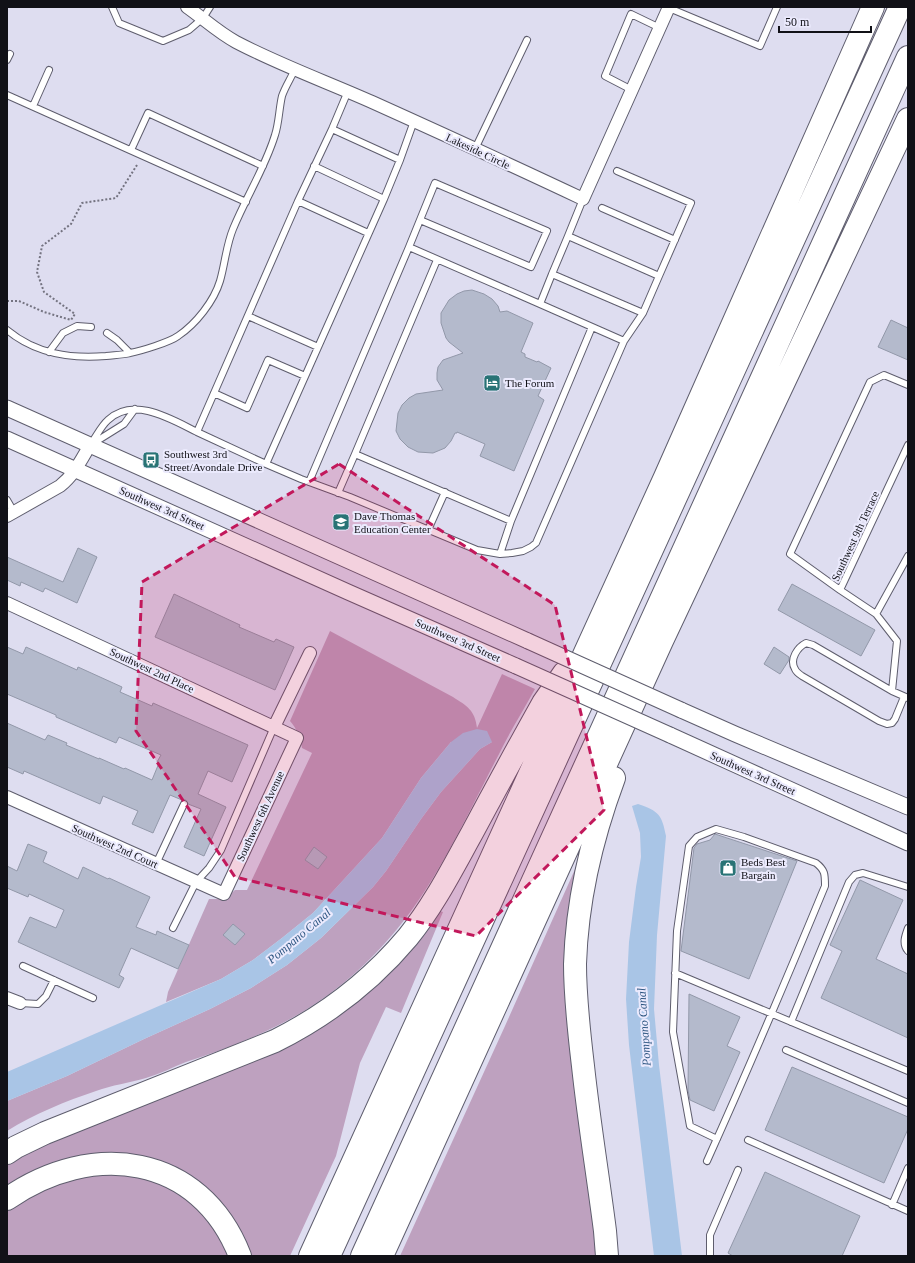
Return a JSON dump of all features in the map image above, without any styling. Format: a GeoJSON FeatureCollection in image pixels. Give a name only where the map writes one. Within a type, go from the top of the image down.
{"type":"FeatureCollection","features":[{"type":"Feature","properties":{"kind":"highway"},"geometry":{"type":"LineString","coordinates":[[310,1256],[597,626],[873,7]]}},
{"type":"Feature","properties":{"kind":"highway"},"geometry":{"type":"LineString","coordinates":[[329,1256],[900,7]]}},
{"type":"Feature","properties":{"kind":"highway"},"geometry":{"type":"LineString","coordinates":[[362,1256],[908,57]]}},
{"type":"Feature","properties":{"kind":"highway"},"geometry":{"type":"LineString","coordinates":[[382,1256],[662,641],[908,119]]}},
{"type":"Feature","properties":{"kind":"highway"},"geometry":{"type":"LineString","coordinates":[[7,1153],[45,1133],[275,1041],[326,1012],[370,975],[407,937],[435,899],[543,703],[597,626]]}},
{"type":"Feature","properties":{"kind":"highway"},"geometry":{"type":"LineString","coordinates":[[609,1256],[578,1026],[576,944],[584,886],[598,822],[662,641]]}},
{"type":"Feature","properties":{"kind":"highway"},"geometry":{"type":"LineString","coordinates":[[7,1199],[29,1185],[42,1179],[80,1166],[116,1163],[149,1169],[177,1181],[207,1204],[230,1234],[240,1256]]}},
{"type":"Feature","properties":{"kind":"street","name":"Lakeside Circle"},"geometry":{"type":"LineString","coordinates":[[187,7],[236,42],[348,91],[583,199]]}},
{"type":"Feature","properties":{"kind":"street"},"geometry":{"type":"LineString","coordinates":[[583,199],[669,7]]}},
{"type":"Feature","properties":{"kind":"street"},"geometry":{"type":"LineString","coordinates":[[7,408],[681,710],[908,807]]}},
{"type":"Feature","properties":{"kind":"street","name":"Southwest 3rd Street"},"geometry":{"type":"LineString","coordinates":[[7,439],[908,843]]}},
{"type":"Feature","properties":{"kind":"street"},"geometry":{"type":"LineString","coordinates":[[11,514],[60,486],[76,469],[90,445]]}},
{"type":"Feature","properties":{"kind":"street","name":"Southwest 2nd Place"},"geometry":{"type":"LineString","coordinates":[[7,603],[297,738]]}},
{"type":"Feature","properties":{"kind":"street"},"geometry":{"type":"LineString","coordinates":[[274,727],[310,653]]}},
{"type":"Feature","properties":{"kind":"street","name":"Southwest 6th Avenue"},"geometry":{"type":"LineString","coordinates":[[224,894],[297,738]]}},
{"type":"Feature","properties":{"kind":"street","name":"Southwest 2nd Court"},"geometry":{"type":"LineString","coordinates":[[7,797],[224,894]]}},
{"type":"Feature","properties":{"kind":"street"},"geometry":{"type":"LineString","coordinates":[[7,998],[20,1003]]}},
{"type":"Feature","properties":{"kind":"lane"},"geometry":{"type":"LineString","coordinates":[[112,7],[119,23],[163,41],[189,30],[203,18],[210,7]]}},
{"type":"Feature","properties":{"kind":"lane"},"geometry":{"type":"LineString","coordinates":[[669,7],[760,46],[778,7]]}},
{"type":"Feature","properties":{"kind":"lane"},"geometry":{"type":"LineString","coordinates":[[632,90],[605,76],[631,14],[660,28]]}},
{"type":"Feature","properties":{"kind":"lane"},"geometry":{"type":"LineString","coordinates":[[475,149],[527,40]]}},
{"type":"Feature","properties":{"kind":"lane"},"geometry":{"type":"LineString","coordinates":[[7,330],[20,340],[33,347],[71,357],[130,354],[178,336],[200,316],[220,283],[233,228],[263,166],[275,134],[282,96],[295,69]]}},
{"type":"Feature","properties":{"kind":"lane"},"geometry":{"type":"LineString","coordinates":[[33,106],[49,70]]}},
{"type":"Feature","properties":{"kind":"lane"},"geometry":{"type":"LineString","coordinates":[[197,432],[288,222],[332,129],[348,91]]}},
{"type":"Feature","properties":{"kind":"lane"},"geometry":{"type":"LineString","coordinates":[[7,95],[246,202]]}},
{"type":"Feature","properties":{"kind":"lane"},"geometry":{"type":"LineString","coordinates":[[131,150],[148,113],[263,166]]}},
{"type":"Feature","properties":{"kind":"lane"},"geometry":{"type":"LineString","coordinates":[[266,464],[384,199],[414,121]]}},
{"type":"Feature","properties":{"kind":"lane"},"geometry":{"type":"LineString","coordinates":[[332,129],[400,160]]}},
{"type":"Feature","properties":{"kind":"lane"},"geometry":{"type":"LineString","coordinates":[[314,166],[384,199]]}},
{"type":"Feature","properties":{"kind":"lane"},"geometry":{"type":"LineString","coordinates":[[90,445],[106,421],[114,414],[135,409],[143,410],[164,415],[266,464],[477,550],[500,554],[523,551],[531,547],[536,543],[624,341],[643,313],[691,203],[617,171]]}},
{"type":"Feature","properties":{"kind":"lane"},"geometry":{"type":"LineString","coordinates":[[308,482],[435,184],[547,231],[530,267],[420,220]]}},
{"type":"Feature","properties":{"kind":"lane"},"geometry":{"type":"LineString","coordinates":[[540,304],[583,199]]}},
{"type":"Feature","properties":{"kind":"lane"},"geometry":{"type":"LineString","coordinates":[[298,201],[368,233]]}},
{"type":"Feature","properties":{"kind":"lane"},"geometry":{"type":"LineString","coordinates":[[602,208],[675,240]]}},
{"type":"Feature","properties":{"kind":"lane"},"geometry":{"type":"LineString","coordinates":[[568,236],[659,276]]}},
{"type":"Feature","properties":{"kind":"lane"},"geometry":{"type":"LineString","coordinates":[[408,247],[624,341]]}},
{"type":"Feature","properties":{"kind":"lane"},"geometry":{"type":"LineString","coordinates":[[338,493],[437,260]]}},
{"type":"Feature","properties":{"kind":"lane"},"geometry":{"type":"LineString","coordinates":[[552,274],[643,313]]}},
{"type":"Feature","properties":{"kind":"lane"},"geometry":{"type":"LineString","coordinates":[[248,316],[318,347]]}},
{"type":"Feature","properties":{"kind":"lane"},"geometry":{"type":"LineString","coordinates":[[49,352],[63,333],[77,326],[91,327]]}},
{"type":"Feature","properties":{"kind":"lane"},"geometry":{"type":"LineString","coordinates":[[500,554],[511,521],[592,327]]}},
{"type":"Feature","properties":{"kind":"lane"},"geometry":{"type":"LineString","coordinates":[[107,333],[117,340],[130,354]]}},
{"type":"Feature","properties":{"kind":"lane"},"geometry":{"type":"LineString","coordinates":[[214,393],[247,408],[268,360],[305,376]]}},
{"type":"Feature","properties":{"kind":"lane"},"geometry":{"type":"LineString","coordinates":[[840,590],[790,554],[870,382],[884,375],[908,385]]}},
{"type":"Feature","properties":{"kind":"lane"},"geometry":{"type":"LineString","coordinates":[[90,445],[124,424],[135,409]]}},
{"type":"Feature","properties":{"kind":"lane","name":"Southwest 9th Terrace"},"geometry":{"type":"LineString","coordinates":[[892,691],[897,641],[876,614],[840,590],[908,445]]}},
{"type":"Feature","properties":{"kind":"lane"},"geometry":{"type":"LineString","coordinates":[[355,454],[511,521]]}},
{"type":"Feature","properties":{"kind":"lane"},"geometry":{"type":"LineString","coordinates":[[428,530],[445,492]]}},
{"type":"Feature","properties":{"kind":"lane"},"geometry":{"type":"LineString","coordinates":[[7,500],[11,514]]}},
{"type":"Feature","properties":{"kind":"lane"},"geometry":{"type":"LineString","coordinates":[[876,614],[908,556]]}},
{"type":"Feature","properties":{"kind":"lane"},"geometry":{"type":"LineString","coordinates":[[806,643],[813,645],[892,691],[906,697],[892,724],[887,724],[872,717],[802,676],[793,666],[796,652],[806,643]]}},
{"type":"Feature","properties":{"kind":"lane"},"geometry":{"type":"LineString","coordinates":[[173,928],[196,882],[209,868],[221,850],[274,727]]}},
{"type":"Feature","properties":{"kind":"lane"},"geometry":{"type":"LineString","coordinates":[[156,864],[184,804]]}},
{"type":"Feature","properties":{"kind":"lane"},"geometry":{"type":"LineString","coordinates":[[707,1161],[717,1139],[772,1014],[824,886],[825,874],[822,868],[816,863],[716,828],[697,837],[689,846],[677,931],[673,1032],[690,1126],[717,1139]]}},
{"type":"Feature","properties":{"kind":"lane"},"geometry":{"type":"LineString","coordinates":[[791,1022],[848,882],[855,875],[863,873],[908,887]]}},
{"type":"Feature","properties":{"kind":"lane"},"geometry":{"type":"LineString","coordinates":[[908,928],[904,942],[906,950],[908,951]]}},
{"type":"Feature","properties":{"kind":"lane"},"geometry":{"type":"LineString","coordinates":[[23,966],[93,998]]}},
{"type":"Feature","properties":{"kind":"lane"},"geometry":{"type":"LineString","coordinates":[[675,973],[908,1071]]}},
{"type":"Feature","properties":{"kind":"lane"},"geometry":{"type":"LineString","coordinates":[[20,1003],[38,1004],[46,996],[54,980]]}},
{"type":"Feature","properties":{"kind":"lane"},"geometry":{"type":"LineString","coordinates":[[786,1050],[908,1103]]}},
{"type":"Feature","properties":{"kind":"lane"},"geometry":{"type":"LineString","coordinates":[[748,1140],[908,1212]]}},
{"type":"Feature","properties":{"kind":"lane"},"geometry":{"type":"LineString","coordinates":[[892,1205],[908,1168]]}},
{"type":"Feature","properties":{"kind":"lane"},"geometry":{"type":"LineString","coordinates":[[710,1256],[710,1235],[738,1170]]}},
{"type":"Feature","properties":{"kind":"path"},"geometry":{"type":"LineString","coordinates":[[7,301],[19,301],[44,312],[71,320],[75,314],[44,292],[37,272],[42,246],[71,224],[82,204],[116,198],[137,165]]}},
{"type":"Feature","properties":{"kind":"highlighted area"},"geometry":{"type":"Polygon","coordinates":[[[339,464],[555,605],[604,810],[476,936],[235,877],[136,731],[142,582],[339,464]]]}},
{"type":"Feature","properties":{"kind":"shaded area"},"geometry":{"type":"Polygon","coordinates":[[[330,631],[458,700],[470,709],[477,728],[502,674],[535,689],[434,877],[403,922],[356,973],[323,999],[287,1021],[240,1042],[156,1075],[102,1089],[62,1104],[28,1119],[7,1131],[7,1101],[67,1076],[210,1009],[251,988],[287,965],[321,938],[373,887],[386,871],[441,792],[480,749],[492,742],[451,742],[421,778],[382,838],[313,913],[253,960],[221,979],[166,1002],[168,992],[209,899],[221,899],[227,897],[235,890],[247,890],[312,753],[302,748],[298,733],[290,721],[330,631]]]}},
{"type":"Feature","properties":{"kind":"shaded area"},"geometry":{"type":"Polygon","coordinates":[[[576,867],[579,868],[598,1256],[400,1256],[505,1026],[576,867]]]}},
{"type":"Feature","properties":{"kind":"shaded area"},"geometry":{"type":"Polygon","coordinates":[[[440,911],[443,912],[401,1013],[386,1007],[360,1063],[336,1156],[290,1256],[250,1256],[238,1228],[219,1204],[145,1158],[7,1192],[7,1165],[24,1153],[273,1053],[440,911]]]}},
{"type":"Feature","properties":{"kind":"shaded area"},"geometry":{"type":"Polygon","coordinates":[[[134,1172],[166,1184],[187,1197],[211,1224],[228,1256],[7,1256],[7,1209],[73,1175],[134,1172]]]}},
{"type":"Feature","properties":{"kind":"water","name":"Pompano Canal"},"geometry":{"type":"Polygon","coordinates":[[[477,729],[487,731],[492,742],[480,749],[441,792],[386,871],[373,887],[321,938],[287,965],[251,988],[210,1009],[67,1076],[7,1101],[7,1072],[221,979],[253,960],[282,938],[313,913],[382,838],[421,778],[451,742],[463,733],[477,729]]]}},
{"type":"Feature","properties":{"kind":"water","name":"Pompano Canal"},"geometry":{"type":"Polygon","coordinates":[[[638,804],[651,809],[661,818],[666,836],[657,935],[654,1009],[659,1065],[682,1256],[654,1256],[629,1045],[626,999],[629,942],[641,857],[640,833],[632,806],[638,804]]]}},
{"type":"Feature","properties":{"kind":"building","name":"The Forum"},"geometry":{"type":"Polygon","coordinates":[[[472,290],[484,294],[492,299],[498,306],[500,312],[507,311],[533,323],[521,352],[525,354],[525,357],[537,362],[538,361],[551,368],[538,396],[544,400],[514,471],[480,456],[485,444],[457,432],[445,448],[433,453],[418,452],[408,447],[400,439],[396,431],[398,413],[402,405],[416,394],[443,390],[437,380],[438,367],[443,360],[463,353],[446,338],[441,323],[441,313],[449,300],[457,294],[472,290]]]}},
{"type":"Feature","properties":{"kind":"building"},"geometry":{"type":"Polygon","coordinates":[[[891,320],[908,328],[908,360],[878,347],[891,320]]]}},
{"type":"Feature","properties":{"kind":"building"},"geometry":{"type":"Polygon","coordinates":[[[78,548],[97,557],[77,603],[45,588],[43,592],[21,582],[20,586],[7,580],[7,557],[63,582],[78,548]]]}},
{"type":"Feature","properties":{"kind":"building"},"geometry":{"type":"Polygon","coordinates":[[[792,584],[875,630],[861,656],[778,610],[792,584]]]}},
{"type":"Feature","properties":{"kind":"building"},"geometry":{"type":"Polygon","coordinates":[[[174,594],[240,625],[239,627],[274,642],[276,639],[294,647],[275,690],[155,637],[174,594]]]}},
{"type":"Feature","properties":{"kind":"building"},"geometry":{"type":"Polygon","coordinates":[[[7,647],[23,654],[26,647],[77,670],[78,667],[122,687],[120,692],[152,706],[153,703],[248,745],[232,782],[208,771],[198,794],[226,807],[204,856],[184,847],[201,809],[188,804],[186,800],[170,795],[153,833],[132,824],[138,811],[103,796],[100,804],[24,771],[23,774],[7,767],[7,723],[45,740],[48,735],[67,743],[66,745],[152,780],[159,763],[157,762],[161,755],[119,737],[116,743],[7,694],[7,647]]]}},
{"type":"Feature","properties":{"kind":"building"},"geometry":{"type":"Polygon","coordinates":[[[774,647],[789,657],[789,660],[780,674],[764,664],[774,647]]]}},
{"type":"Feature","properties":{"kind":"building"},"geometry":{"type":"Polygon","coordinates":[[[715,834],[797,861],[749,979],[681,951],[694,848],[697,844],[710,840],[715,834]]]}},
{"type":"Feature","properties":{"kind":"building"},"geometry":{"type":"Polygon","coordinates":[[[28,844],[47,852],[43,862],[78,879],[83,867],[150,897],[136,927],[156,935],[157,931],[189,945],[178,969],[131,948],[119,975],[124,978],[119,988],[18,942],[30,917],[56,928],[64,910],[29,894],[28,897],[7,888],[7,866],[17,871],[28,844]]]}},
{"type":"Feature","properties":{"kind":"building"},"geometry":{"type":"Polygon","coordinates":[[[314,847],[327,857],[318,869],[305,860],[314,847]]]}},
{"type":"Feature","properties":{"kind":"building"},"geometry":{"type":"Polygon","coordinates":[[[860,880],[903,900],[876,959],[908,974],[908,1038],[821,998],[842,951],[830,945],[860,880]]]}},
{"type":"Feature","properties":{"kind":"building"},"geometry":{"type":"Polygon","coordinates":[[[233,924],[245,934],[235,945],[223,935],[233,924]]]}},
{"type":"Feature","properties":{"kind":"building"},"geometry":{"type":"Polygon","coordinates":[[[689,994],[740,1017],[727,1046],[740,1052],[714,1111],[690,1100],[688,1090],[689,994]]]}},
{"type":"Feature","properties":{"kind":"building"},"geometry":{"type":"Polygon","coordinates":[[[792,1067],[908,1117],[908,1129],[884,1183],[765,1130],[792,1067]]]}},
{"type":"Feature","properties":{"kind":"building"},"geometry":{"type":"Polygon","coordinates":[[[765,1172],[860,1216],[842,1256],[733,1256],[728,1253],[765,1172]]]}},
{"type":"Feature","properties":{"kind":"place","name":"The Forum"},"geometry":{"type":"Point","coordinates":[492,383]}},
{"type":"Feature","properties":{"kind":"place","name":"Southwest 3rd Street/Avondale Drive"},"geometry":{"type":"Point","coordinates":[151,460]}},
{"type":"Feature","properties":{"kind":"place","name":"Dave Thomas Education Center"},"geometry":{"type":"Point","coordinates":[341,522]}},
{"type":"Feature","properties":{"kind":"place","name":"Beds Best Bargain"},"geometry":{"type":"Point","coordinates":[728,868]}}]}
